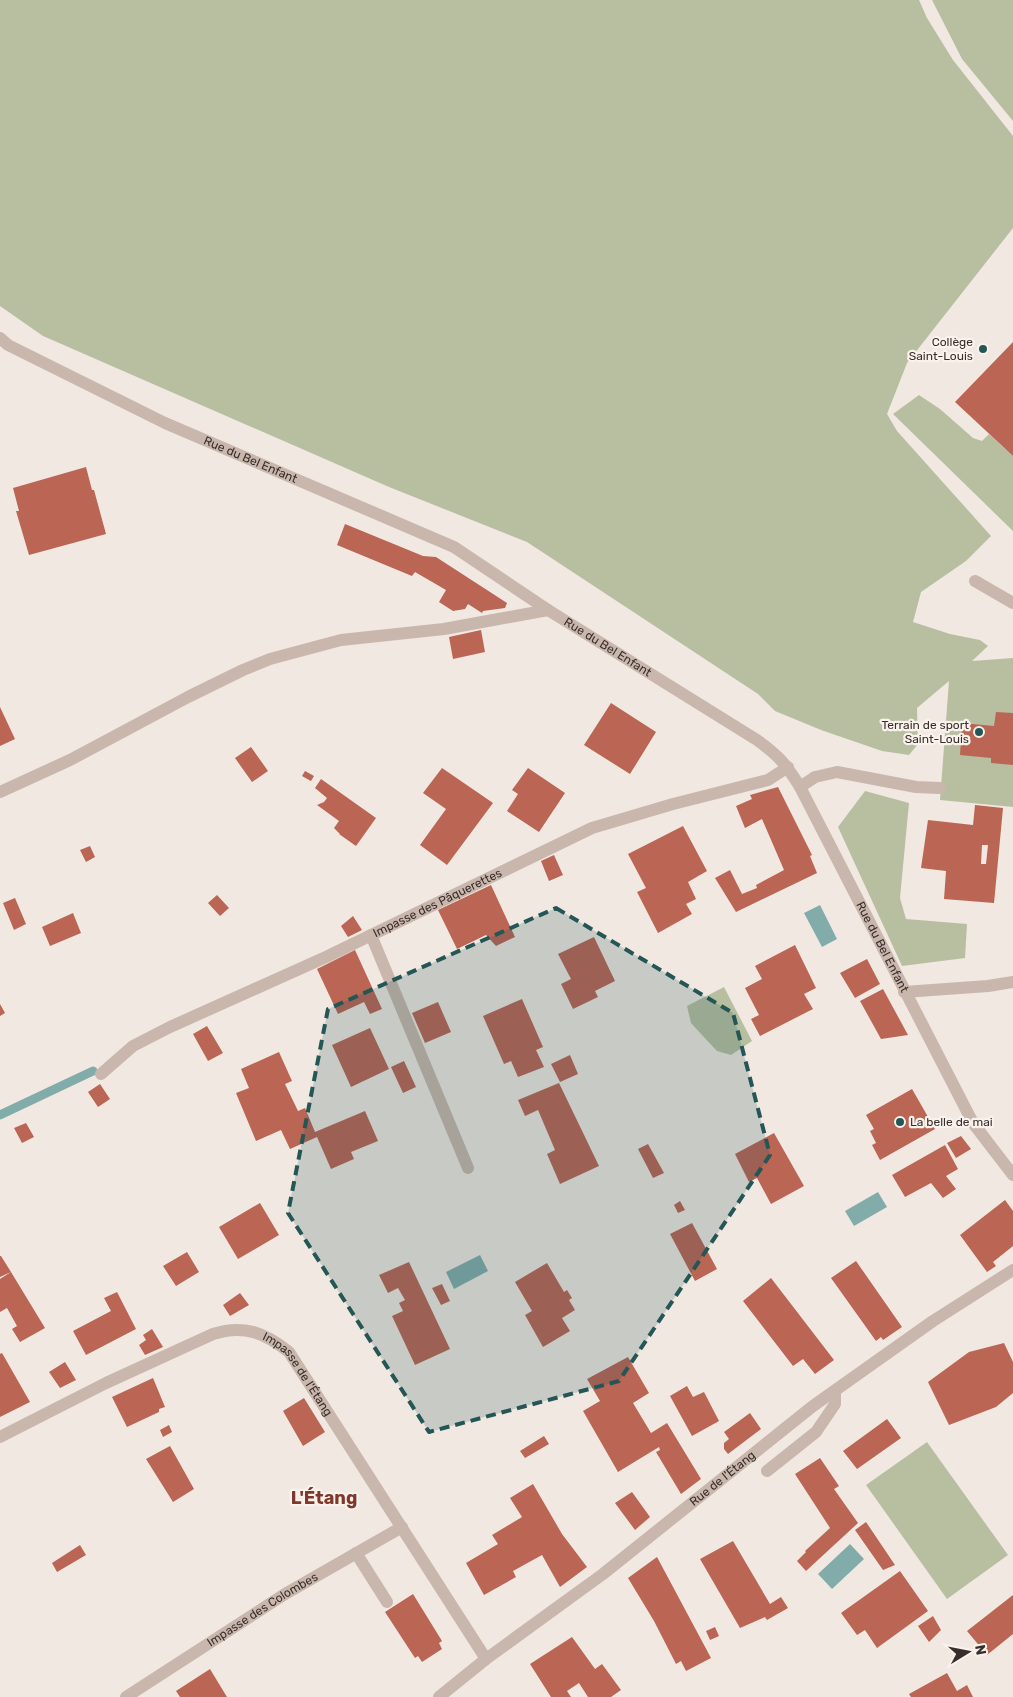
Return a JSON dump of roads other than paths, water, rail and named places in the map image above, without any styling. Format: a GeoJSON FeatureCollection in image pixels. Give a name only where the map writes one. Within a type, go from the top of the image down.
{"type":"FeatureCollection","features":[{"type":"Feature","properties":{"kind":"street","name":"Rue du Bel Enfant"},"geometry":{"type":"LineString","coordinates":[[0,338],[8,345],[165,423],[454,547],[548,610],[776,753],[788,767],[800,788],[972,1124],[1013,1175]]}},
{"type":"Feature","properties":{"kind":"street"},"geometry":{"type":"LineString","coordinates":[[975,581],[1013,603]]}},
{"type":"Feature","properties":{"kind":"street"},"geometry":{"type":"LineString","coordinates":[[0,792],[70,760],[188,697],[270,659],[341,640],[444,629],[548,610]]}},
{"type":"Feature","properties":{"kind":"street","name":"Impasse des Pâquerettes"},"geometry":{"type":"LineString","coordinates":[[101,1074],[133,1046],[371,935],[592,828],[673,804],[768,780],[788,767]]}},
{"type":"Feature","properties":{"kind":"street"},"geometry":{"type":"LineString","coordinates":[[800,788],[814,777],[837,772],[916,787],[940,788]]}},
{"type":"Feature","properties":{"kind":"street"},"geometry":{"type":"LineString","coordinates":[[371,935],[468,1168]]}},
{"type":"Feature","properties":{"kind":"street"},"geometry":{"type":"LineString","coordinates":[[904,992],[1013,982]]}},
{"type":"Feature","properties":{"kind":"street","name":"Rue de l'Étang"},"geometry":{"type":"LineString","coordinates":[[439,1697],[486,1659],[603,1574],[813,1406],[933,1321],[1013,1270]]}},
{"type":"Feature","properties":{"kind":"street","name":"Impasse de l'Étang"},"geometry":{"type":"LineString","coordinates":[[0,1436],[106,1383],[212,1334],[227,1329],[264,1335],[289,1352],[486,1659]]}},
{"type":"Feature","properties":{"kind":"street"},"geometry":{"type":"LineString","coordinates":[[767,1471],[816,1432],[835,1404],[835,1391]]}},
{"type":"Feature","properties":{"kind":"street","name":"Impasse des Colombes"},"geometry":{"type":"LineString","coordinates":[[126,1697],[285,1594],[402,1527]]}},
{"type":"Feature","properties":{"kind":"street"},"geometry":{"type":"LineString","coordinates":[[356,1553],[387,1602]]}},
{"type":"Feature","properties":{"kind":"water"},"geometry":{"type":"Polygon","coordinates":[[[820,905],[837,939],[822,947],[804,913],[820,905]]]}},
{"type":"Feature","properties":{"kind":"water"},"geometry":{"type":"Polygon","coordinates":[[[878,1192],[887,1207],[854,1226],[845,1211],[878,1192]]]}},
{"type":"Feature","properties":{"kind":"water"},"geometry":{"type":"Polygon","coordinates":[[[480,1255],[488,1271],[454,1289],[446,1272],[480,1255]]]}},
{"type":"Feature","properties":{"kind":"water"},"geometry":{"type":"Polygon","coordinates":[[[850,1544],[864,1559],[832,1589],[818,1574],[850,1544]]]}},
{"type":"Feature","properties":{"kind":"waterway"},"geometry":{"type":"LineString","coordinates":[[0,1115],[93,1071]]}},
{"type":"Feature","properties":{"kind":"place","name":"Collège Saint-Louis"},"geometry":{"type":"Point","coordinates":[983,349]}},
{"type":"Feature","properties":{"kind":"place","name":"Terrain de sport Saint-Louis"},"geometry":{"type":"Point","coordinates":[979,732]}},
{"type":"Feature","properties":{"kind":"place","name":"La belle de mai"},"geometry":{"type":"Point","coordinates":[900,1122]}},
{"type":"Feature","properties":{"kind":"district","name":"L'Étang"},"geometry":{"type":"Point","coordinates":[324,1498]}}]}
